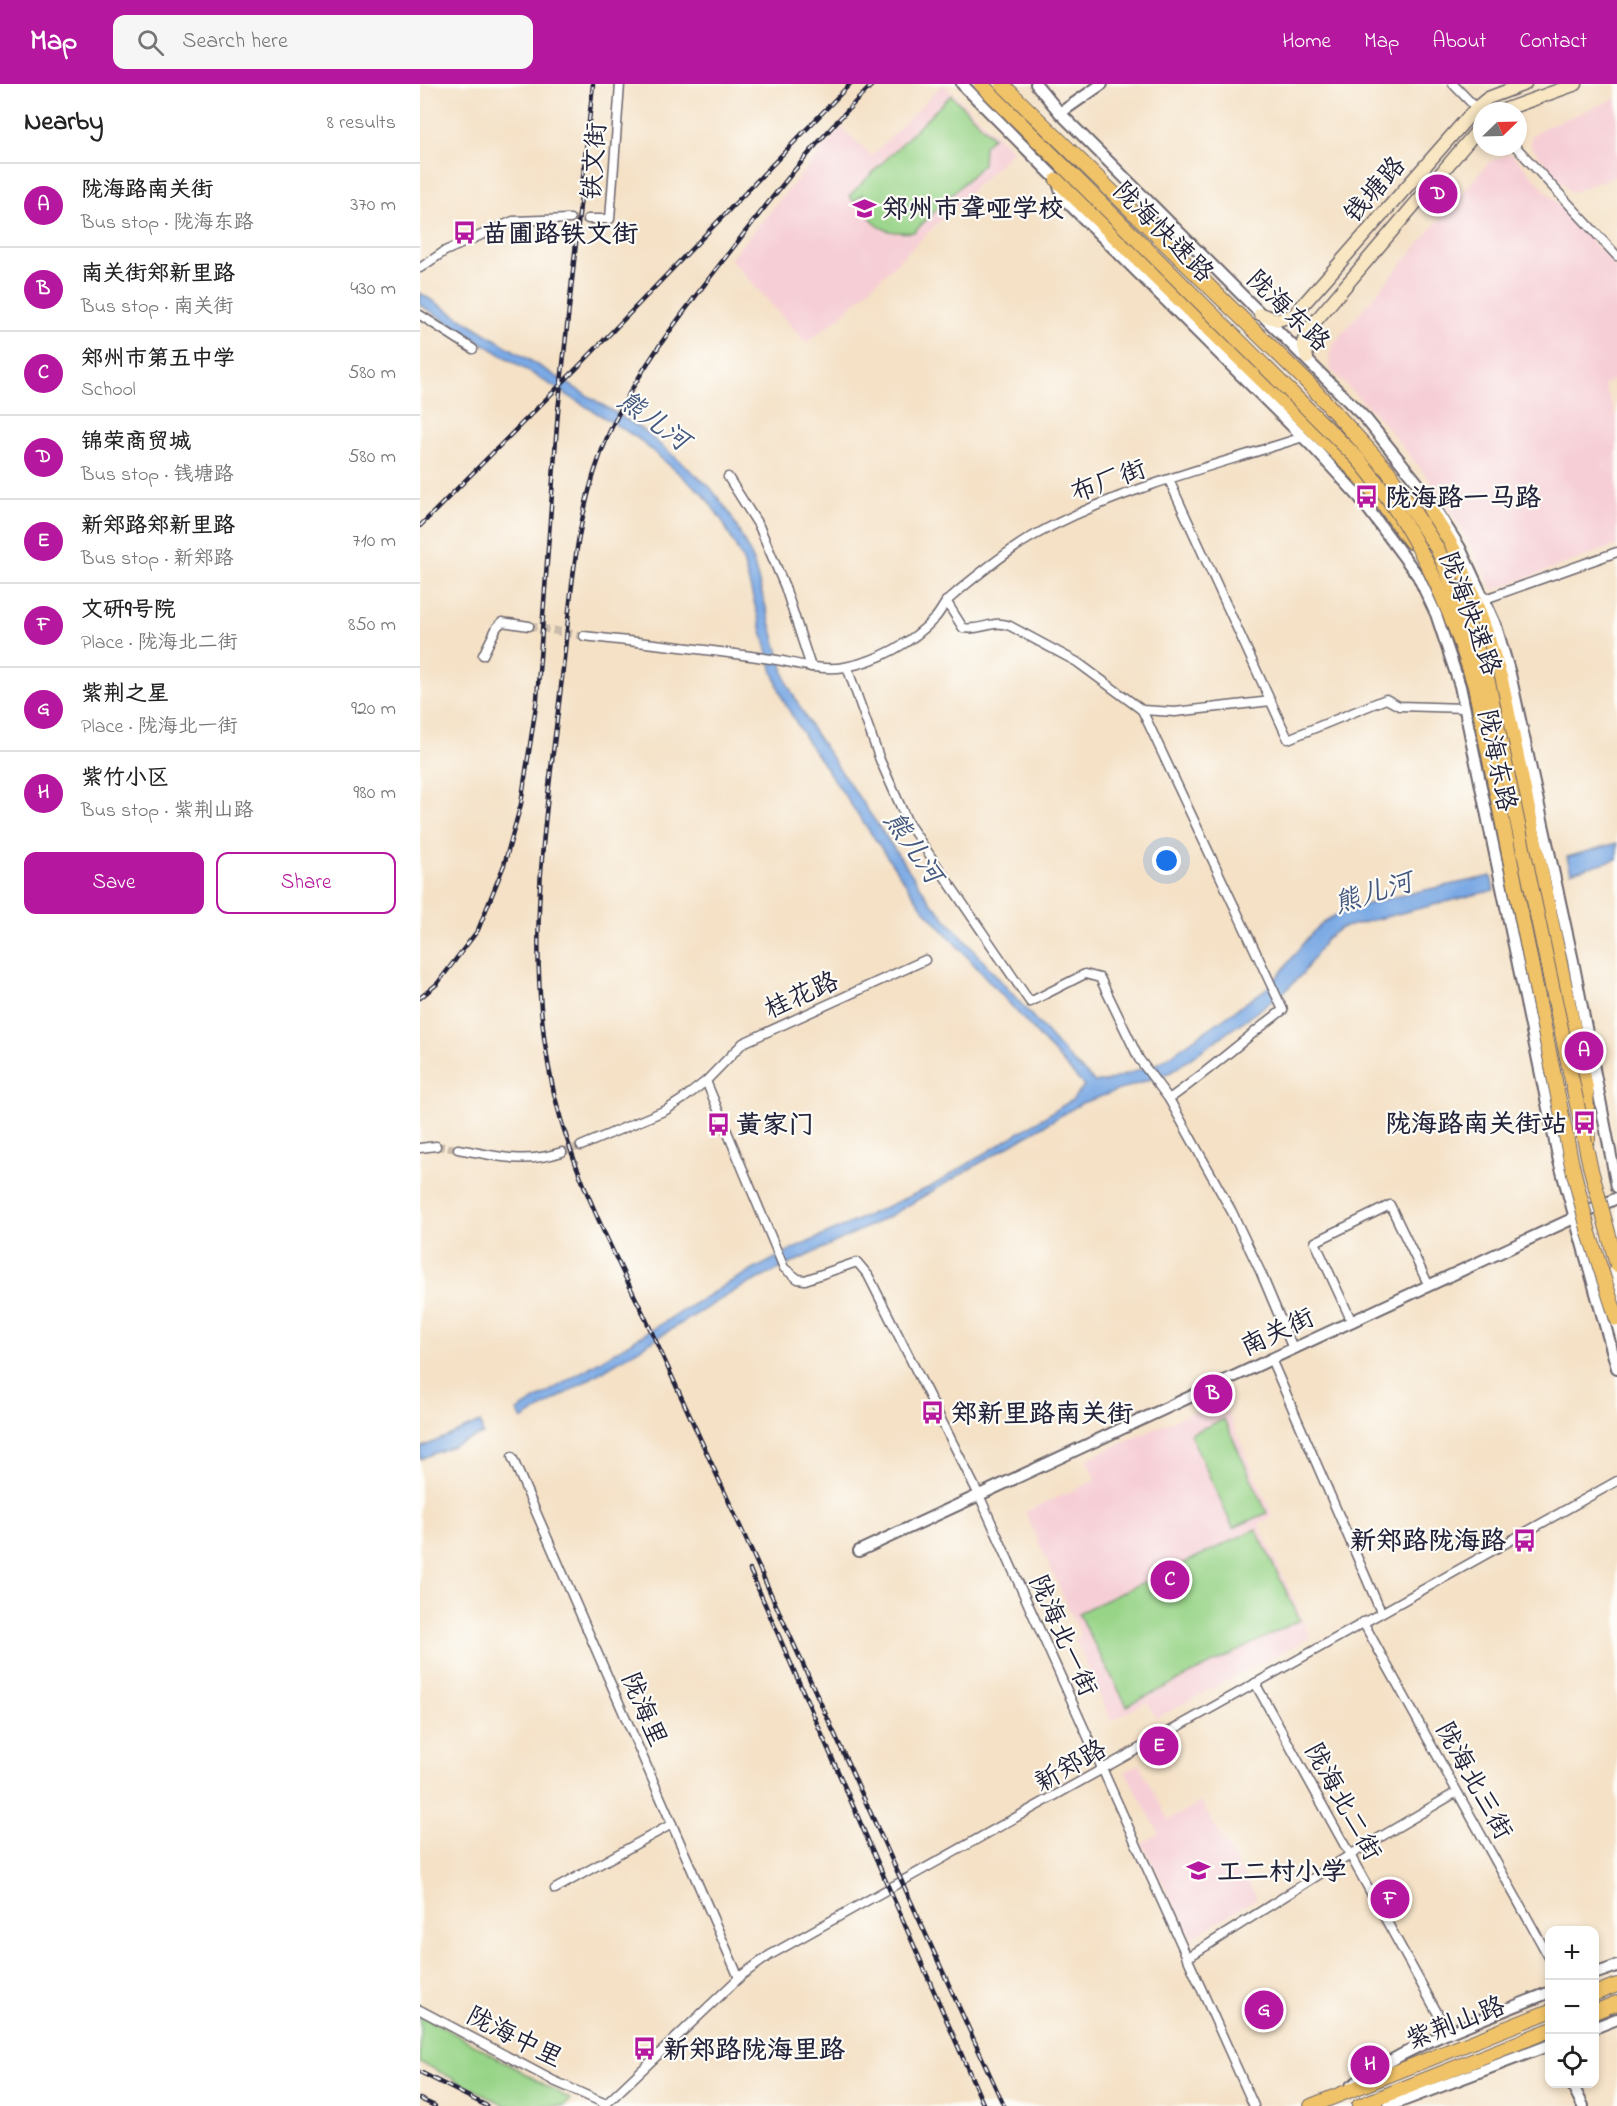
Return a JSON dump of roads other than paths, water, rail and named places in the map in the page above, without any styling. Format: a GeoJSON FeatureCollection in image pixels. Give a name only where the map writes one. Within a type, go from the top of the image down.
{"type":"FeatureCollection","features":[{"type":"Feature","properties":{"kind":"main road","name":"陇海快速路"},"geometry":{"type":"LineString","coordinates":[[981,84],[1329,428],[1383,489],[1420,548],[1455,625],[1475,686],[1574,1174],[1597,1258],[1617,1319]]}},
{"type":"Feature","properties":{"kind":"main road","name":"陇海快速路"},"geometry":{"type":"LineString","coordinates":[[1002,84],[1334,409],[1388,471],[1438,550],[1468,623],[1488,682],[1590,1166],[1617,1265]]}},
{"type":"Feature","properties":{"kind":"main road","name":"钱塘路"},"geometry":{"type":"LineString","coordinates":[[1485,102],[1488,98],[1525,84]]}},
{"type":"Feature","properties":{"kind":"main road"},"geometry":{"type":"LineString","coordinates":[[1526,102],[1576,84]]}},
{"type":"Feature","properties":{"kind":"main road","name":"钱塘路"},"geometry":{"type":"LineString","coordinates":[[1260,314],[1278,320],[1294,315],[1473,118]]}},
{"type":"Feature","properties":{"kind":"main road","name":"钱塘路"},"geometry":{"type":"LineString","coordinates":[[1307,358],[1303,343],[1308,330],[1473,137]]}},
{"type":"Feature","properties":{"kind":"main road"},"geometry":{"type":"LineString","coordinates":[[1057,180],[1365,482],[1409,541],[1420,548]]}},
{"type":"Feature","properties":{"kind":"main road"},"geometry":{"type":"LineString","coordinates":[[1424,491],[1427,506],[1453,548],[1496,665],[1557,940],[1586,1088],[1590,1166]]}},
{"type":"Feature","properties":{"kind":"main road"},"geometry":{"type":"LineString","coordinates":[[1599,1992],[1617,1985]]}},
{"type":"Feature","properties":{"kind":"main road"},"geometry":{"type":"LineString","coordinates":[[1599,2010],[1617,2003]]}},
{"type":"Feature","properties":{"kind":"main road","name":"紫荆山路"},"geometry":{"type":"LineString","coordinates":[[1311,2106],[1545,2013]]}},
{"type":"Feature","properties":{"kind":"main road","name":"紫荆山路"},"geometry":{"type":"LineString","coordinates":[[1359,2106],[1545,2032]]}},
{"type":"Feature","properties":{"kind":"street","name":"铁文街"},"geometry":{"type":"LineString","coordinates":[[588,219],[610,219],[620,84]]}},
{"type":"Feature","properties":{"kind":"street","name":"陇海东路"},"geometry":{"type":"LineString","coordinates":[[962,84],[1057,180],[1063,198],[1303,437],[1360,498],[1418,576],[1451,656],[1573,1219],[1617,1368]]}},
{"type":"Feature","properties":{"kind":"street","name":"陇海东路"},"geometry":{"type":"LineString","coordinates":[[1036,84],[1060,113],[1366,419],[1446,522],[1485,599],[1505,655],[1524,732],[1617,1187]]}},
{"type":"Feature","properties":{"kind":"street"},"geometry":{"type":"LineString","coordinates":[[1060,113],[1102,84]]}},
{"type":"Feature","properties":{"kind":"street"},"geometry":{"type":"LineString","coordinates":[[1453,84],[1473,105]]}},
{"type":"Feature","properties":{"kind":"street"},"geometry":{"type":"LineString","coordinates":[[1524,156],[1617,256]]}},
{"type":"Feature","properties":{"kind":"street","name":"铁文街"},"geometry":{"type":"LineString","coordinates":[[420,268],[445,251],[513,221],[570,219]]}},
{"type":"Feature","properties":{"kind":"street"},"geometry":{"type":"LineString","coordinates":[[420,315],[473,349]]}},
{"type":"Feature","properties":{"kind":"street","name":"布厂街"},"geometry":{"type":"LineString","coordinates":[[584,636],[765,658],[811,667],[847,667],[874,659],[902,645],[936,618],[946,601],[1032,536],[1094,506],[1303,437]]}},
{"type":"Feature","properties":{"kind":"street"},"geometry":{"type":"LineString","coordinates":[[728,477],[759,526],[785,587],[811,667]]}},
{"type":"Feature","properties":{"kind":"street"},"geometry":{"type":"LineString","coordinates":[[1169,480],[1288,739],[1386,699],[1399,706],[1464,708]]}},
{"type":"Feature","properties":{"kind":"street"},"geometry":{"type":"LineString","coordinates":[[1485,599],[1617,552]]}},
{"type":"Feature","properties":{"kind":"street"},"geometry":{"type":"LineString","coordinates":[[946,601],[963,628],[981,629],[999,623],[1010,626],[1077,662],[1142,710],[1283,1010],[1236,1044],[1212,1069],[1169,1099]]}},
{"type":"Feature","properties":{"kind":"street"},"geometry":{"type":"LineString","coordinates":[[483,655],[497,627],[502,622],[529,626]]}},
{"type":"Feature","properties":{"kind":"street"},"geometry":{"type":"LineString","coordinates":[[847,667],[880,760],[908,823],[1030,1002],[1085,974],[1100,978],[1139,1059],[1169,1099],[1232,1212],[1293,1349]]}},
{"type":"Feature","properties":{"kind":"street"},"geometry":{"type":"LineString","coordinates":[[1142,710],[1174,712],[1271,701]]}},
{"type":"Feature","properties":{"kind":"street","name":"桂花路"},"geometry":{"type":"LineString","coordinates":[[581,1146],[666,1110],[706,1081],[743,1043],[926,960]]}},
{"type":"Feature","properties":{"kind":"street","name":"陇海北一街"},"geometry":{"type":"LineString","coordinates":[[706,1081],[784,1268],[798,1279],[805,1280],[851,1262],[863,1266],[979,1495],[1254,2106]]}},
{"type":"Feature","properties":{"kind":"street"},"geometry":{"type":"LineString","coordinates":[[420,1148],[436,1146]]}},
{"type":"Feature","properties":{"kind":"street"},"geometry":{"type":"LineString","coordinates":[[458,1149],[529,1160],[562,1152]]}},
{"type":"Feature","properties":{"kind":"street","name":"南关街"},"geometry":{"type":"LineString","coordinates":[[859,1551],[1617,1198]]}},
{"type":"Feature","properties":{"kind":"street"},"geometry":{"type":"LineString","coordinates":[[1352,1322],[1315,1242],[1390,1205],[1429,1286]]}},
{"type":"Feature","properties":{"kind":"street"},"geometry":{"type":"LineString","coordinates":[[1271,1359],[1381,1612]]}},
{"type":"Feature","properties":{"kind":"street","name":"陇海里"},"geometry":{"type":"LineString","coordinates":[[512,1457],[739,1978]]}},
{"type":"Feature","properties":{"kind":"street","name":"新郑路"},"geometry":{"type":"LineString","coordinates":[[605,2105],[739,1978],[780,1950],[1617,1481]]}},
{"type":"Feature","properties":{"kind":"street","name":"陇海北三街"},"geometry":{"type":"LineString","coordinates":[[1363,1622],[1545,1950]]}},
{"type":"Feature","properties":{"kind":"street","name":"陇海北二街"},"geometry":{"type":"LineString","coordinates":[[1255,1683],[1449,2034]]}},
{"type":"Feature","properties":{"kind":"street"},"geometry":{"type":"LineString","coordinates":[[1187,1958],[1350,1855],[1457,1792]]}},
{"type":"Feature","properties":{"kind":"street"},"geometry":{"type":"LineString","coordinates":[[555,1889],[672,1824]]}},
{"type":"Feature","properties":{"kind":"street"},"geometry":{"type":"LineString","coordinates":[[1599,1972],[1617,1966]]}},
{"type":"Feature","properties":{"kind":"street"},"geometry":{"type":"LineString","coordinates":[[1340,2094],[1369,2072],[1449,2034],[1545,1994]]}},
{"type":"Feature","properties":{"kind":"street","name":"陇海中里"},"geometry":{"type":"LineString","coordinates":[[420,2010],[605,2105]]}},
{"type":"Feature","properties":{"kind":"street"},"geometry":{"type":"LineString","coordinates":[[1599,2026],[1617,2019]]}},
{"type":"Feature","properties":{"kind":"street"},"geometry":{"type":"LineString","coordinates":[[1389,2106],[1545,2047]]}},
{"type":"Feature","properties":{"kind":"street"},"geometry":{"type":"LineString","coordinates":[[1574,2088],[1583,2106]]}},
{"type":"Feature","properties":{"kind":"water"},"geometry":{"type":"Polygon","coordinates":[[[420,293],[642,429],[710,487],[730,514],[752,557],[787,683],[812,729],[930,901],[1070,1059],[1095,1082],[1105,1082],[1161,1062],[1267,988],[1316,929],[1337,915],[1378,901],[1491,876],[1494,890],[1341,928],[1327,938],[1303,973],[1282,994],[1171,1072],[1082,1103],[890,1216],[736,1290],[522,1420],[517,1411],[732,1281],[789,1251],[932,1186],[1072,1100],[1084,1086],[922,907],[807,741],[783,700],[773,672],[743,561],[721,519],[703,494],[636,437],[420,305],[420,293]]]}},
{"type":"Feature","properties":{"kind":"water"},"geometry":{"type":"Polygon","coordinates":[[[1617,843],[1617,859],[1571,872],[1567,857],[1617,843]]]}},
{"type":"Feature","properties":{"kind":"water"},"geometry":{"type":"Polygon","coordinates":[[[480,1422],[483,1434],[420,1459],[420,1448],[480,1422]]]}},
{"type":"Feature","properties":{"kind":"tunnel"},"geometry":{"type":"LineString","coordinates":[[570,219],[588,219]]}},
{"type":"Feature","properties":{"kind":"tunnel"},"geometry":{"type":"LineString","coordinates":[[529,626],[584,636]]}},
{"type":"Feature","properties":{"kind":"tunnel"},"geometry":{"type":"LineString","coordinates":[[436,1146],[458,1149]]}},
{"type":"Feature","properties":{"kind":"tunnel"},"geometry":{"type":"LineString","coordinates":[[562,1152],[581,1146]]}},
{"type":"Feature","properties":{"kind":"railway"},"geometry":{"type":"LineString","coordinates":[[420,998],[437,984],[478,930],[504,865],[521,804],[537,699],[558,411],[593,84]]}},
{"type":"Feature","properties":{"kind":"railway"},"geometry":{"type":"LineString","coordinates":[[420,526],[580,365],[850,84]]}},
{"type":"Feature","properties":{"kind":"railway"},"geometry":{"type":"LineString","coordinates":[[873,84],[798,167],[679,318],[634,385],[609,433],[598,462],[576,554],[543,844],[538,955],[541,1010],[548,1065],[561,1120],[588,1194],[1004,2106]]}},
{"type":"Feature","properties":{"kind":"railway"},"geometry":{"type":"LineString","coordinates":[[750,1570],[984,2106]]}},
{"type":"Feature","properties":{"kind":"railway"},"geometry":{"type":"LineString","coordinates":[[420,2072],[487,2106]]}},
{"type":"Feature","properties":{"kind":"railway"},"geometry":{"type":"LineString","coordinates":[[420,2099],[435,2106]]}},
{"type":"Feature","properties":{"kind":"place","name":"锦荣商贸城"},"geometry":{"type":"Point","coordinates":[1438,194]}},
{"type":"Feature","properties":{"kind":"place","name":"郑州市聋哑学校"},"geometry":{"type":"Point","coordinates":[864,208]}},
{"type":"Feature","properties":{"kind":"place","name":"苗圃路铁文街"},"geometry":{"type":"Point","coordinates":[464,233]}},
{"type":"Feature","properties":{"kind":"place","name":"陇海路一马路"},"geometry":{"type":"Point","coordinates":[1367,497]}},
{"type":"Feature","properties":{"kind":"place","name":"陇海路南关街"},"geometry":{"type":"Point","coordinates":[1584,1051]}},
{"type":"Feature","properties":{"kind":"place","name":"陇海路南关街站"},"geometry":{"type":"Point","coordinates":[1585,1123]}},
{"type":"Feature","properties":{"kind":"place","name":"黄家门"},"geometry":{"type":"Point","coordinates":[718,1124]}},
{"type":"Feature","properties":{"kind":"place","name":"南关街郑新里路"},"geometry":{"type":"Point","coordinates":[1213,1394]}},
{"type":"Feature","properties":{"kind":"place","name":"郑新里路南关街"},"geometry":{"type":"Point","coordinates":[933,1413]}},
{"type":"Feature","properties":{"kind":"place","name":"新郑路陇海路"},"geometry":{"type":"Point","coordinates":[1524,1540]}},
{"type":"Feature","properties":{"kind":"place","name":"郑州市第五中学"},"geometry":{"type":"Point","coordinates":[1170,1580]}},
{"type":"Feature","properties":{"kind":"place","name":"新郑路郑新里路"},"geometry":{"type":"Point","coordinates":[1159,1746]}},
{"type":"Feature","properties":{"kind":"place","name":"工二村小学"},"geometry":{"type":"Point","coordinates":[1199,1871]}},
{"type":"Feature","properties":{"kind":"place","name":"文研9号院"},"geometry":{"type":"Point","coordinates":[1390,1899]}},
{"type":"Feature","properties":{"kind":"place","name":"紫荆之星"},"geometry":{"type":"Point","coordinates":[1264,2010]}},
{"type":"Feature","properties":{"kind":"place","name":"新郑路陇海里路"},"geometry":{"type":"Point","coordinates":[645,2049]}},
{"type":"Feature","properties":{"kind":"place","name":"紫竹小区"},"geometry":{"type":"Point","coordinates":[1370,2065]}},
{"type":"Feature","properties":{"kind":"water label","name":"熊儿河"},"geometry":{"type":"Point","coordinates":[654,420]}},
{"type":"Feature","properties":{"kind":"water label","name":"熊儿河"},"geometry":{"type":"Point","coordinates":[914,847]}},
{"type":"Feature","properties":{"kind":"water label","name":"熊儿河"},"geometry":{"type":"Point","coordinates":[1373,892]}}]}
